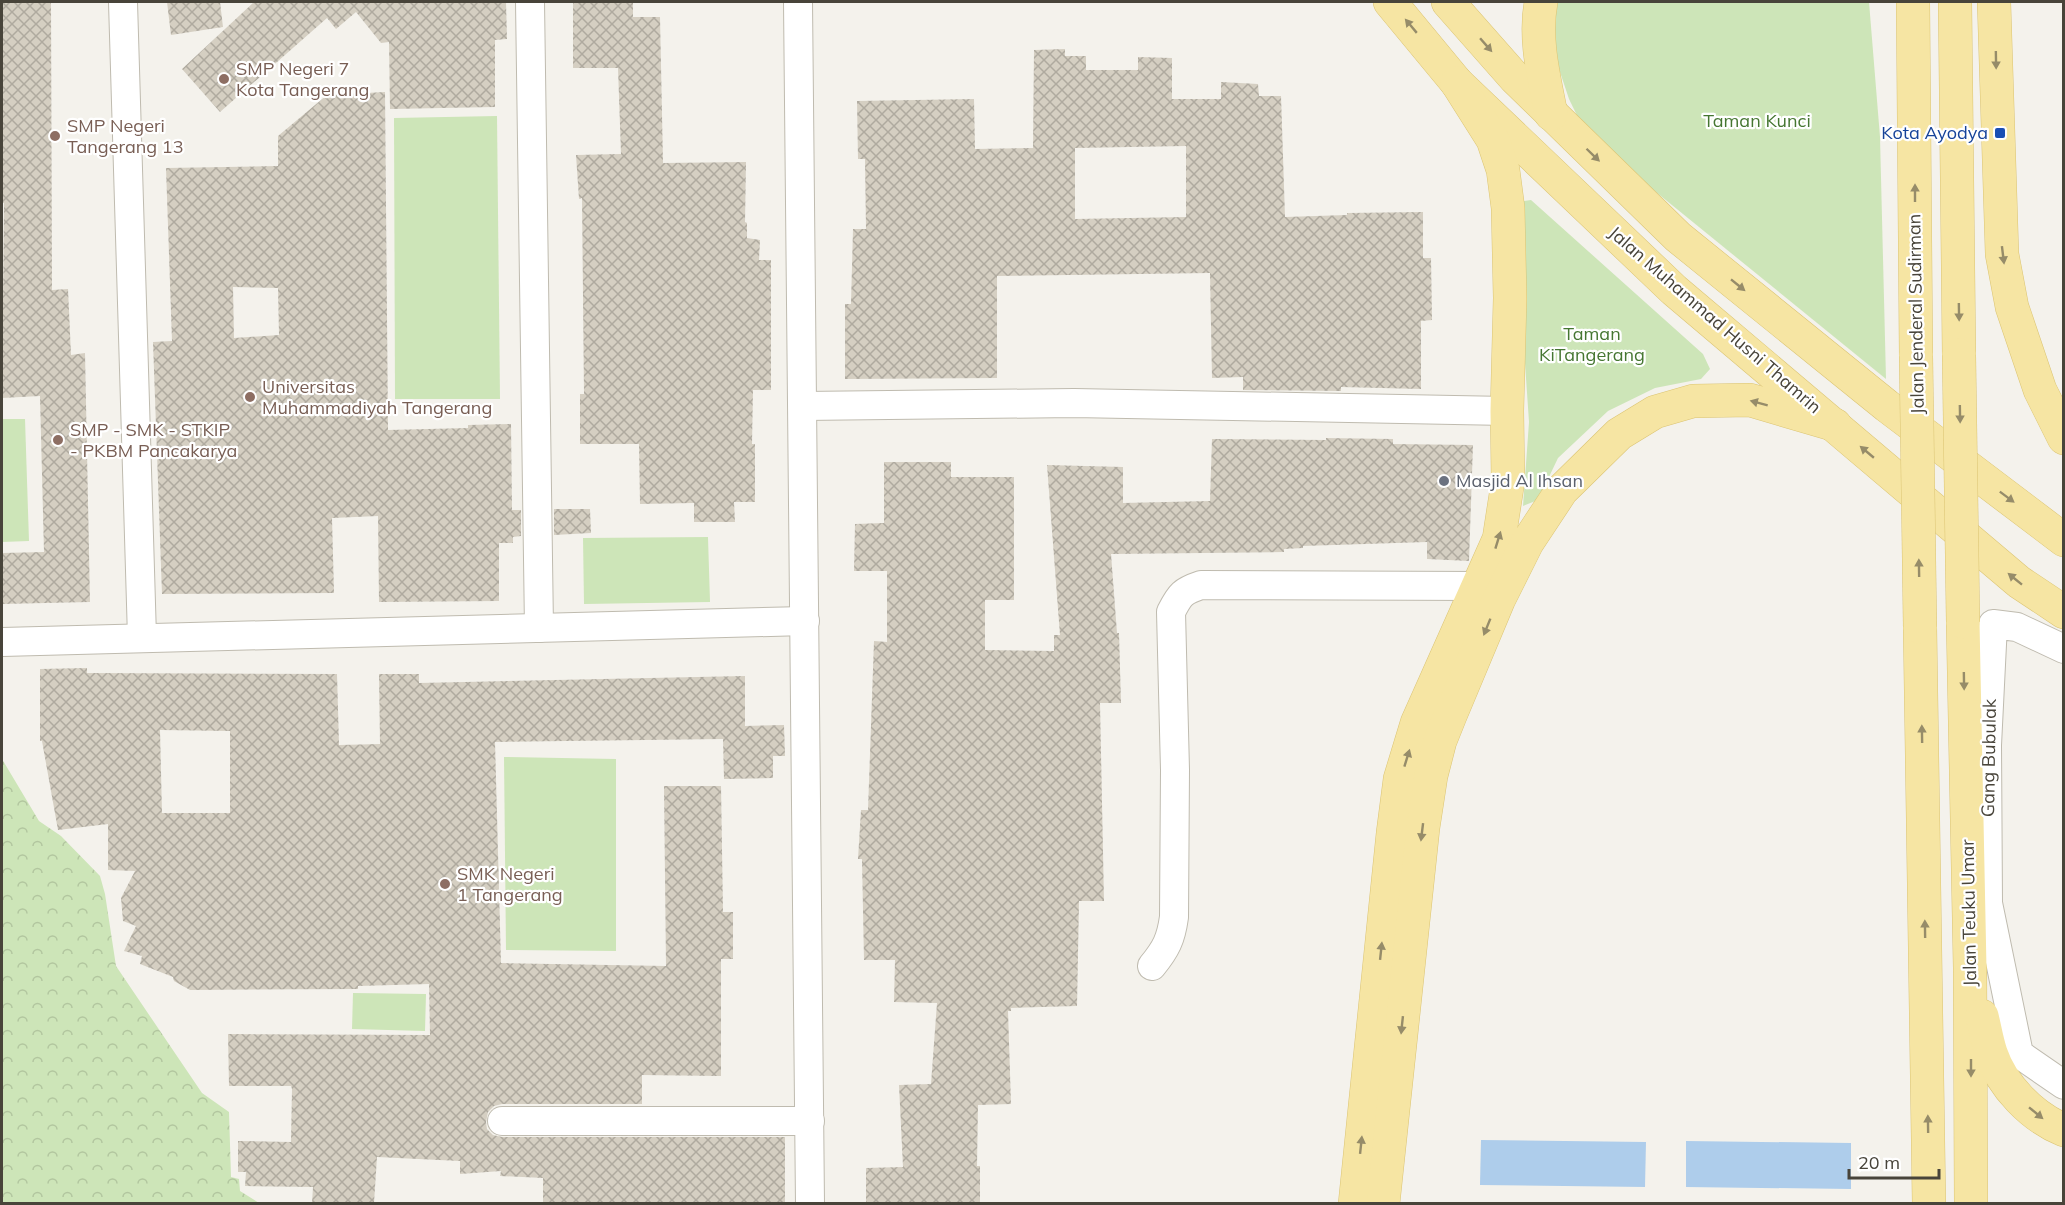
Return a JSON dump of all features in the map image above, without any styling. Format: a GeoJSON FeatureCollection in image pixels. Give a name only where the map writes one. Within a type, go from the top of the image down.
{"type":"FeatureCollection","features":[{"type":"Feature","properties":{"kind":"main road","name":"Jalan Muhammad Husni Thamrin"},"geometry":{"type":"LineString","coordinates":[[1390,2],[1457,83],[1674,290],[2019,582],[2064,612]]}},
{"type":"Feature","properties":{"kind":"main road"},"geometry":{"type":"LineString","coordinates":[[1448,2],[1515,78],[1678,237],[1887,406],[2064,540]]}},
{"type":"Feature","properties":{"kind":"main road"},"geometry":{"type":"LineString","coordinates":[[1541,2],[1538,17],[1540,50],[1551,114]]}},
{"type":"Feature","properties":{"kind":"main road"},"geometry":{"type":"LineString","coordinates":[[1895,2],[1914,63]]}},
{"type":"Feature","properties":{"kind":"main road","name":"Jalan Jenderal Sudirman"},"geometry":{"type":"LineString","coordinates":[[1913,2],[1929,1203]]}},
{"type":"Feature","properties":{"kind":"main road","name":"Jalan Teuku Umar"},"geometry":{"type":"LineString","coordinates":[[1955,2],[1970,968],[1971,1203]]}},
{"type":"Feature","properties":{"kind":"main road"},"geometry":{"type":"LineString","coordinates":[[1994,2],[2002,254],[2016,318],[2040,390],[2064,438]]}},
{"type":"Feature","properties":{"kind":"main road"},"geometry":{"type":"LineString","coordinates":[[1355,1203],[1400,779],[1417,723],[1499,539],[1507,492],[1510,298],[1508,208],[1503,170],[1493,140],[1457,83]]}},
{"type":"Feature","properties":{"kind":"main road"},"geometry":{"type":"LineString","coordinates":[[1383,1203],[1422,828],[1431,776],[1440,741],[1498,599],[1527,543],[1562,490],[1619,434],[1655,412],[1693,401],[1750,400],[1835,426]]}},
{"type":"Feature","properties":{"kind":"main road"},"geometry":{"type":"LineString","coordinates":[[1970,968],[1992,1054],[2002,1077],[2022,1102],[2050,1124],[2064,1130]]}},
{"type":"Feature","properties":{"kind":"street"},"geometry":{"type":"LineString","coordinates":[[123,2],[142,638]]}},
{"type":"Feature","properties":{"kind":"street"},"geometry":{"type":"LineString","coordinates":[[530,2],[539,628]]}},
{"type":"Feature","properties":{"kind":"street"},"geometry":{"type":"LineString","coordinates":[[798,2],[810,1203]]}},
{"type":"Feature","properties":{"kind":"street"},"geometry":{"type":"LineString","coordinates":[[803,406],[1074,403],[1507,411]]}},
{"type":"Feature","properties":{"kind":"street"},"geometry":{"type":"LineString","coordinates":[[1152,966],[1171,937],[1174,917],[1175,770],[1171,612],[1179,596],[1202,585],[1480,586]]}},
{"type":"Feature","properties":{"kind":"street"},"geometry":{"type":"LineString","coordinates":[[2,642],[805,621]]}},
{"type":"Feature","properties":{"kind":"street","name":"Gang Bubulak"},"geometry":{"type":"LineString","coordinates":[[2064,649],[2017,627],[1994,624],[1987,756],[1988,903],[2019,1054],[2064,1085]]}},
{"type":"Feature","properties":{"kind":"street"},"geometry":{"type":"LineString","coordinates":[[502,1121],[810,1121]]}},
{"type":"Feature","properties":{"kind":"green space","name":"Taman Kunci"},"geometry":{"type":"Polygon","coordinates":[[[1554,2],[1869,2],[1880,137],[1886,379],[1587,136],[1569,99],[1555,57],[1554,2]]]}},
{"type":"Feature","properties":{"kind":"green space"},"geometry":{"type":"Polygon","coordinates":[[[497,116],[500,399],[395,399],[394,118],[497,116]]]}},
{"type":"Feature","properties":{"kind":"green space","name":"Taman KiTangerang"},"geometry":{"type":"Polygon","coordinates":[[[1531,200],[1703,354],[1710,369],[1701,379],[1655,388],[1608,411],[1558,458],[1538,500],[1523,506],[1529,422],[1515,216],[1518,202],[1531,200]]]}},
{"type":"Feature","properties":{"kind":"green space"},"geometry":{"type":"Polygon","coordinates":[[[2,419],[25,419],[29,541],[2,542],[2,419]]]}},
{"type":"Feature","properties":{"kind":"green space"},"geometry":{"type":"Polygon","coordinates":[[[708,537],[710,602],[584,604],[583,538],[708,537]]]}},
{"type":"Feature","properties":{"kind":"green space"},"geometry":{"type":"Polygon","coordinates":[[[504,757],[616,759],[616,951],[506,950],[504,757]]]}},
{"type":"Feature","properties":{"kind":"green space"},"geometry":{"type":"Polygon","coordinates":[[[2,759],[39,821],[61,836],[100,876],[116,966],[202,1093],[229,1112],[231,1177],[239,1179],[240,1191],[259,1203],[2,1203],[2,759]]]}},
{"type":"Feature","properties":{"kind":"green space"},"geometry":{"type":"Polygon","coordinates":[[[353,993],[426,994],[425,1031],[352,1029],[353,993]]]}},
{"type":"Feature","properties":{"kind":"water"},"geometry":{"type":"Polygon","coordinates":[[[1481,1140],[1646,1142],[1645,1187],[1480,1185],[1481,1140]]]}},
{"type":"Feature","properties":{"kind":"water"},"geometry":{"type":"Polygon","coordinates":[[[1686,1141],[1851,1143],[1851,1189],[1686,1187],[1686,1141]]]}},
{"type":"Feature","properties":{"kind":"building"},"geometry":{"type":"Polygon","coordinates":[[[2,2],[51,2],[52,290],[68,289],[71,355],[85,353],[90,602],[2,604],[2,553],[44,552],[40,396],[2,398],[4,203],[2,203],[2,2]]]}},
{"type":"Feature","properties":{"kind":"building"},"geometry":{"type":"Polygon","coordinates":[[[167,2],[220,2],[223,27],[171,35],[167,2]]]}},
{"type":"Feature","properties":{"kind":"building"},"geometry":{"type":"Polygon","coordinates":[[[254,2],[506,2],[507,39],[495,40],[495,107],[390,109],[389,42],[381,43],[356,12],[336,29],[327,18],[220,112],[182,69],[254,2]]]}},
{"type":"Feature","properties":{"kind":"building"},"geometry":{"type":"Polygon","coordinates":[[[573,2],[633,2],[633,17],[660,17],[663,163],[746,162],[747,238],[760,240],[759,260],[771,260],[771,390],[753,390],[752,444],[755,444],[755,502],[734,502],[735,522],[694,522],[694,503],[640,504],[639,444],[580,444],[580,394],[584,394],[582,198],[579,199],[576,155],[621,154],[618,68],[573,68],[573,2]]]}},
{"type":"Feature","properties":{"kind":"building"},"geometry":{"type":"Polygon","coordinates":[[[1065,49],[1065,56],[1086,56],[1086,70],[1138,70],[1138,57],[1172,58],[1172,99],[1221,99],[1221,82],[1258,84],[1259,96],[1281,96],[1285,217],[1423,212],[1423,258],[1431,258],[1432,320],[1421,321],[1421,389],[1341,387],[1341,391],[1243,390],[1243,377],[1212,378],[1210,273],[997,276],[997,378],[845,379],[845,304],[851,304],[853,229],[866,229],[865,159],[858,159],[857,101],[974,99],[975,149],[1033,148],[1034,50],[1065,49]],[[1186,146],[1075,148],[1075,219],[1186,217],[1186,146]]]}},
{"type":"Feature","properties":{"kind":"building"},"geometry":{"type":"Polygon","coordinates":[[[385,92],[388,430],[468,428],[468,425],[511,424],[512,510],[521,510],[521,536],[513,537],[513,543],[499,543],[499,601],[379,602],[378,516],[332,518],[334,593],[162,594],[153,342],[172,341],[166,168],[278,166],[278,136],[327,95],[385,92]],[[233,287],[234,338],[279,335],[278,288],[233,287]]]}},
{"type":"Feature","properties":{"kind":"building"},"geometry":{"type":"Polygon","coordinates":[[[1326,438],[1393,439],[1393,444],[1473,445],[1469,561],[1427,559],[1427,542],[1303,546],[1303,548],[1284,549],[1284,552],[1111,554],[1117,633],[1119,633],[1121,703],[1100,703],[1104,901],[1079,901],[1077,1006],[1011,1008],[1011,1011],[1008,1011],[1011,1104],[978,1105],[977,1166],[980,1166],[980,1203],[866,1203],[866,1168],[903,1167],[899,1085],[931,1084],[937,1003],[894,1002],[895,960],[864,960],[862,859],[858,859],[861,810],[868,810],[874,641],[887,642],[887,571],[854,571],[855,524],[884,523],[884,462],[951,462],[951,477],[1014,477],[1014,600],[985,600],[985,650],[1054,651],[1054,635],[1060,635],[1047,465],[1123,467],[1123,503],[1210,501],[1212,439],[1326,440],[1326,438]]]}},
{"type":"Feature","properties":{"kind":"building"},"geometry":{"type":"Polygon","coordinates":[[[554,509],[590,509],[591,533],[554,535],[554,509]]]}},
{"type":"Feature","properties":{"kind":"building","name":"SMK Negeri 1 Tangerang"},"geometry":{"type":"Polygon","coordinates":[[[87,668],[87,673],[337,674],[339,745],[380,744],[379,674],[419,674],[419,683],[745,676],[745,726],[784,725],[785,756],[773,756],[773,778],[724,779],[723,739],[495,742],[501,963],[666,966],[664,786],[721,786],[723,912],[733,912],[733,959],[721,959],[721,1076],[642,1075],[642,1104],[502,1104],[494,1106],[488,1112],[486,1122],[487,1129],[493,1135],[502,1137],[785,1137],[785,1203],[543,1203],[543,1178],[500,1176],[501,1171],[460,1174],[460,1161],[377,1157],[374,1203],[312,1203],[313,1187],[245,1186],[246,1172],[238,1172],[238,1141],[291,1142],[292,1089],[291,1086],[229,1086],[228,1034],[430,1035],[429,984],[358,986],[358,989],[190,990],[174,981],[173,977],[140,964],[142,956],[124,951],[136,926],[123,921],[121,898],[135,871],[108,870],[108,824],[58,830],[42,741],[40,741],[40,669],[87,668]],[[160,730],[162,813],[230,813],[230,731],[160,730]]]}},
{"type":"Feature","properties":{"kind":"place","name":"SMP Negeri 7 Kota Tangerang"},"geometry":{"type":"Point","coordinates":[224,79]}},
{"type":"Feature","properties":{"kind":"place","name":"Kota Ayodya"},"geometry":{"type":"Point","coordinates":[2000,133]}},
{"type":"Feature","properties":{"kind":"place","name":"SMP Negeri Tangerang 13"},"geometry":{"type":"Point","coordinates":[55,136]}},
{"type":"Feature","properties":{"kind":"place","name":"Universitas Muhammadiyah Tangerang"},"geometry":{"type":"Point","coordinates":[250,397]}},
{"type":"Feature","properties":{"kind":"place","name":"SMP - SMK - STKIP - PKBM Pancakarya"},"geometry":{"type":"Point","coordinates":[58,440]}},
{"type":"Feature","properties":{"kind":"place","name":"Masjid Al Ihsan"},"geometry":{"type":"Point","coordinates":[1444,481]}},
{"type":"Feature","properties":{"kind":"place","name":"SMK Negeri 1 Tangerang"},"geometry":{"type":"Point","coordinates":[445,884]}}]}
